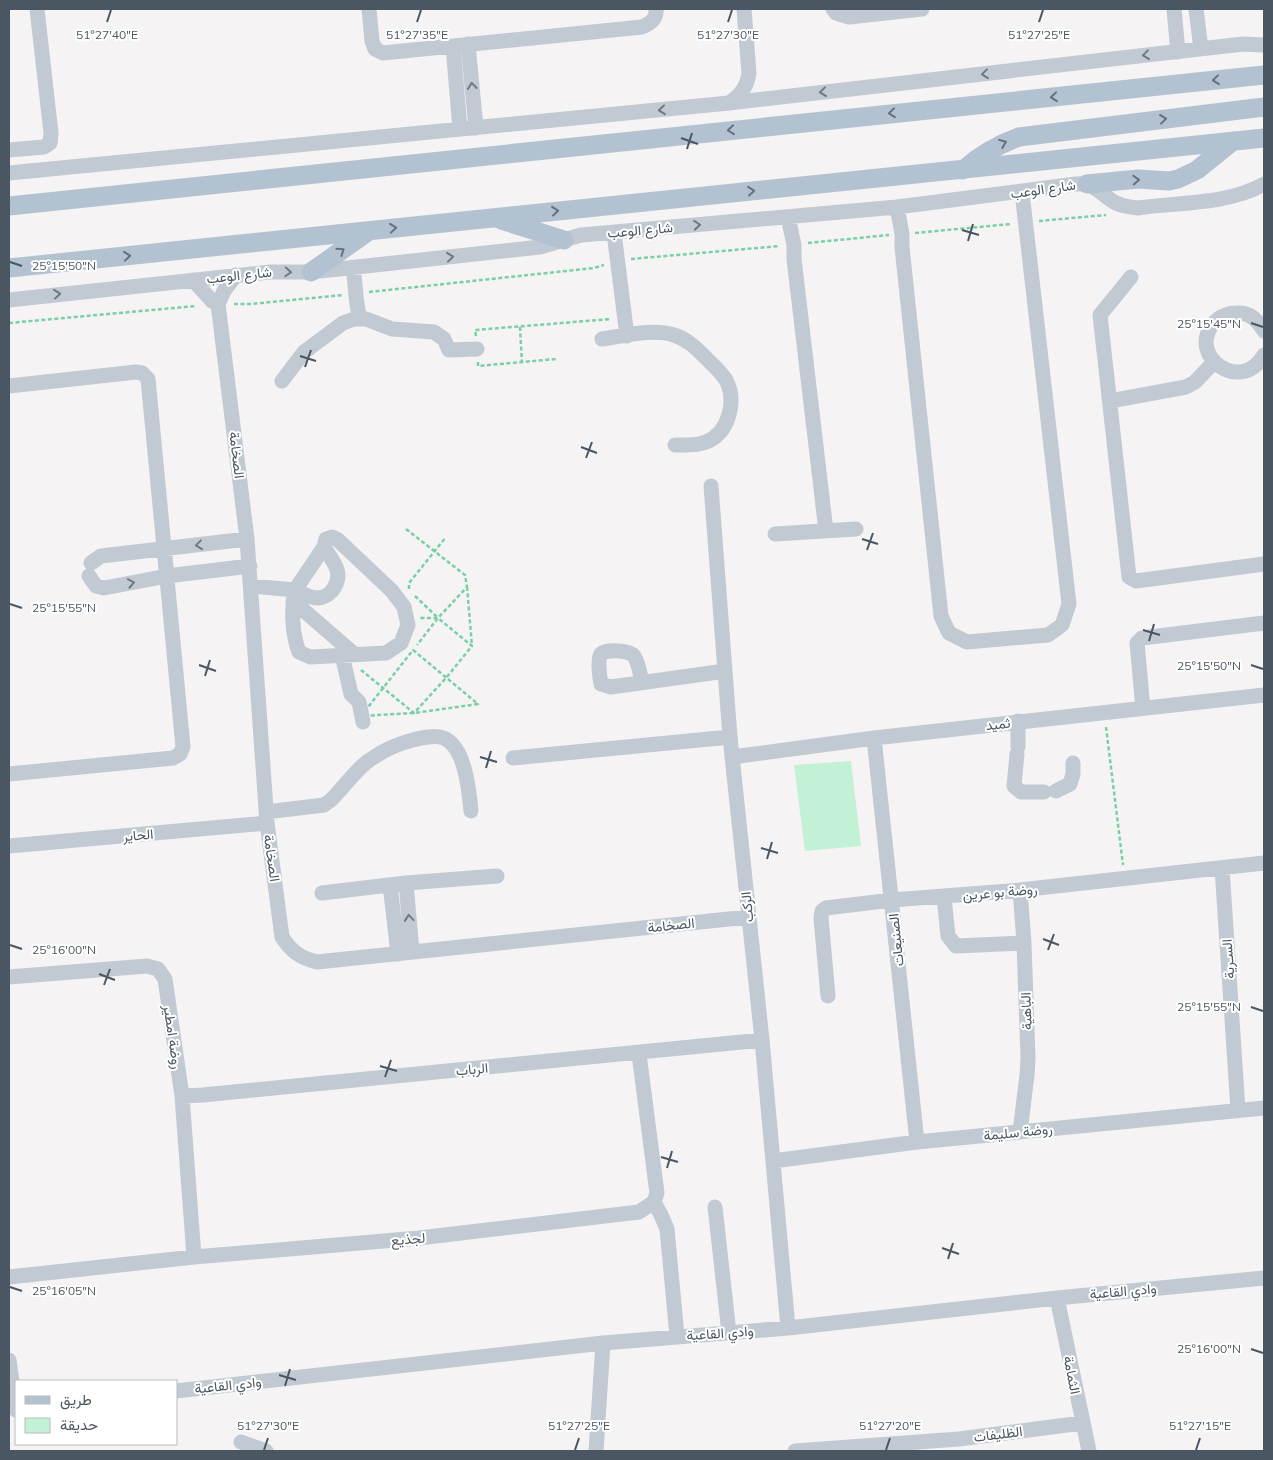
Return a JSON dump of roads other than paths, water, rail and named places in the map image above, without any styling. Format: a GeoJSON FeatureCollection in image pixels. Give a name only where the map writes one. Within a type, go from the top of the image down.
{"type":"FeatureCollection","features":[{"type":"Feature","properties":{"kind":"main road"},"geometry":{"type":"LineString","coordinates":[[9,206],[1264,75]]}},
{"type":"Feature","properties":{"kind":"main road"},"geometry":{"type":"LineString","coordinates":[[963,170],[980,156],[998,145],[1019,137],[1264,107]]}},
{"type":"Feature","properties":{"kind":"main road","name":"شارع الوعب"},"geometry":{"type":"LineString","coordinates":[[9,268],[1264,138]]}},
{"type":"Feature","properties":{"kind":"main road"},"geometry":{"type":"LineString","coordinates":[[1087,184],[1138,179],[1169,181],[1178,179],[1197,170],[1233,141]]}},
{"type":"Feature","properties":{"kind":"main road"},"geometry":{"type":"LineString","coordinates":[[9,216],[33,203]]}},
{"type":"Feature","properties":{"kind":"main road"},"geometry":{"type":"LineString","coordinates":[[493,218],[564,240]]}},
{"type":"Feature","properties":{"kind":"main road"},"geometry":{"type":"LineString","coordinates":[[311,272],[370,230]]}},
{"type":"Feature","properties":{"kind":"street"},"geometry":{"type":"LineString","coordinates":[[9,150],[44,147],[50,143],[51,133],[37,9]]}},
{"type":"Feature","properties":{"kind":"street"},"geometry":{"type":"LineString","coordinates":[[369,9],[372,41],[375,48],[383,53],[642,27],[651,23],[656,14],[656,9]]}},
{"type":"Feature","properties":{"kind":"street"},"geometry":{"type":"LineString","coordinates":[[729,103],[741,94],[748,80],[744,9]]}},
{"type":"Feature","properties":{"kind":"street"},"geometry":{"type":"LineString","coordinates":[[833,9],[836,13],[849,17],[922,9]]}},
{"type":"Feature","properties":{"kind":"street"},"geometry":{"type":"LineString","coordinates":[[1174,9],[1178,52]]}},
{"type":"Feature","properties":{"kind":"street"},"geometry":{"type":"LineString","coordinates":[[1196,9],[1201,49]]}},
{"type":"Feature","properties":{"kind":"street"},"geometry":{"type":"LineString","coordinates":[[9,173],[729,103],[1243,44],[1264,44]]}},
{"type":"Feature","properties":{"kind":"street"},"geometry":{"type":"LineString","coordinates":[[460,45],[476,128]]}},
{"type":"Feature","properties":{"kind":"street"},"geometry":{"type":"LineString","coordinates":[[460,45],[460,129]]}},
{"type":"Feature","properties":{"kind":"street"},"geometry":{"type":"LineString","coordinates":[[749,73],[752,80],[763,91],[777,98]]}},
{"type":"Feature","properties":{"kind":"street","name":"شارع الوعب"},"geometry":{"type":"LineString","coordinates":[[9,300],[277,271],[311,272],[353,268],[540,247],[581,235],[897,207],[1076,184],[1087,184],[1097,188],[1117,203],[1138,208],[1230,197],[1264,184]]}},
{"type":"Feature","properties":{"kind":"street"},"geometry":{"type":"LineString","coordinates":[[897,207],[902,234],[941,616],[949,633],[967,642],[1048,635],[1062,625],[1068,604],[1022,192]]}},
{"type":"Feature","properties":{"kind":"street"},"geometry":{"type":"LineString","coordinates":[[788,217],[794,245],[794,259],[826,531]]}},
{"type":"Feature","properties":{"kind":"street"},"geometry":{"type":"LineString","coordinates":[[614,233],[627,336]]}},
{"type":"Feature","properties":{"kind":"street"},"geometry":{"type":"LineString","coordinates":[[353,268],[357,293],[356,305],[360,319]]}},
{"type":"Feature","properties":{"kind":"street"},"geometry":{"type":"LineString","coordinates":[[193,280],[212,301],[218,304],[224,291],[236,275]]}},
{"type":"Feature","properties":{"kind":"street"},"geometry":{"type":"LineString","coordinates":[[1131,276],[1100,315],[1129,577],[1136,581],[1264,564]]}},
{"type":"Feature","properties":{"kind":"street","name":"الصخامة"},"geometry":{"type":"LineString","coordinates":[[218,304],[252,586],[267,817],[282,937],[289,947],[304,959],[317,962],[748,918]]}},
{"type":"Feature","properties":{"kind":"street"},"geometry":{"type":"LineString","coordinates":[[1264,330],[1257,314],[1239,312],[1227,314],[1217,319],[1210,329],[1206,340],[1208,352],[1214,362],[1223,369],[1234,373],[1246,371],[1256,366],[1264,355]]}},
{"type":"Feature","properties":{"kind":"street"},"geometry":{"type":"LineString","coordinates":[[282,381],[304,352],[343,323],[360,319],[372,321],[392,329],[434,332],[444,339],[450,350],[477,349]]}},
{"type":"Feature","properties":{"kind":"street"},"geometry":{"type":"LineString","coordinates":[[602,339],[657,333],[680,337],[720,372],[727,382],[731,404],[729,415],[717,435],[708,441],[697,444],[675,445]]}},
{"type":"Feature","properties":{"kind":"street"},"geometry":{"type":"LineString","coordinates":[[1110,401],[1186,387],[1195,382],[1214,362]]}},
{"type":"Feature","properties":{"kind":"street"},"geometry":{"type":"LineString","coordinates":[[9,386],[136,372],[146,375],[148,379],[183,747],[180,754],[172,758],[9,774]]}},
{"type":"Feature","properties":{"kind":"street","name":"الركب"},"geometry":{"type":"LineString","coordinates":[[711,486],[730,738],[762,1040],[788,1328]]}},
{"type":"Feature","properties":{"kind":"street"},"geometry":{"type":"LineString","coordinates":[[775,534],[856,529]]}},
{"type":"Feature","properties":{"kind":"street"},"geometry":{"type":"LineString","coordinates":[[332,536],[392,591],[404,607],[408,625],[401,643],[386,654],[310,657],[299,652],[296,643],[294,596],[324,547],[326,539],[332,536]]}},
{"type":"Feature","properties":{"kind":"street"},"geometry":{"type":"LineString","coordinates":[[247,539],[101,556],[90,570],[96,586],[104,588],[167,576],[250,566]]}},
{"type":"Feature","properties":{"kind":"street"},"geometry":{"type":"LineString","coordinates":[[252,586],[294,596],[323,597],[333,591],[339,579],[337,568],[324,547]]}},
{"type":"Feature","properties":{"kind":"street"},"geometry":{"type":"LineString","coordinates":[[294,596],[348,655],[351,694],[359,702],[362,719]]}},
{"type":"Feature","properties":{"kind":"street"},"geometry":{"type":"LineString","coordinates":[[1143,708],[1137,643],[1142,638],[1264,623]]}},
{"type":"Feature","properties":{"kind":"street"},"geometry":{"type":"LineString","coordinates":[[642,682],[725,671]]}},
{"type":"Feature","properties":{"kind":"street","name":"ثميد"},"geometry":{"type":"LineString","coordinates":[[732,757],[874,738],[1264,695]]}},
{"type":"Feature","properties":{"kind":"street"},"geometry":{"type":"LineString","coordinates":[[1018,722],[1014,786],[1021,792],[1050,792],[1070,784],[1073,774],[1073,763]]}},
{"type":"Feature","properties":{"kind":"street","name":"الحاير"},"geometry":{"type":"LineString","coordinates":[[9,846],[267,817],[324,805],[336,795],[366,762],[385,750],[402,743],[436,736],[442,737],[451,744],[462,761],[466,773],[471,811]]}},
{"type":"Feature","properties":{"kind":"street"},"geometry":{"type":"LineString","coordinates":[[513,758],[730,738]]}},
{"type":"Feature","properties":{"kind":"street","name":"الصنيعات"},"geometry":{"type":"LineString","coordinates":[[874,738],[917,1142]]}},
{"type":"Feature","properties":{"kind":"street","name":"روضة بو عرين"},"geometry":{"type":"LineString","coordinates":[[828,996],[821,918],[822,911],[826,908],[892,900],[1020,890],[1264,863]]}},
{"type":"Feature","properties":{"kind":"street","name":"السـرية"},"geometry":{"type":"LineString","coordinates":[[1222,868],[1238,1110]]}},
{"type":"Feature","properties":{"kind":"street"},"geometry":{"type":"LineString","coordinates":[[322,893],[406,883],[496,876]]}},
{"type":"Feature","properties":{"kind":"street"},"geometry":{"type":"LineString","coordinates":[[405,953],[406,883]]}},
{"type":"Feature","properties":{"kind":"street"},"geometry":{"type":"LineString","coordinates":[[390,886],[405,953]]}},
{"type":"Feature","properties":{"kind":"street","name":"الباهية"},"geometry":{"type":"LineString","coordinates":[[1020,890],[1024,942],[1028,1066],[1020,1132]]}},
{"type":"Feature","properties":{"kind":"street"},"geometry":{"type":"LineString","coordinates":[[944,897],[948,936],[956,946],[1024,942]]}},
{"type":"Feature","properties":{"kind":"street","name":"روضة امطير"},"geometry":{"type":"LineString","coordinates":[[9,977],[147,966],[158,969],[165,979],[182,1096],[194,1257]]}},
{"type":"Feature","properties":{"kind":"street","name":"الرباب"},"geometry":{"type":"LineString","coordinates":[[182,1096],[639,1054],[762,1040]]}},
{"type":"Feature","properties":{"kind":"street"},"geometry":{"type":"LineString","coordinates":[[639,1054],[657,1193],[654,1202],[661,1214],[666,1229],[676,1336]]}},
{"type":"Feature","properties":{"kind":"street","name":"روضة سليمة"},"geometry":{"type":"LineString","coordinates":[[773,1161],[917,1142],[1264,1108]]}},
{"type":"Feature","properties":{"kind":"street","name":"لجذيع"},"geometry":{"type":"LineString","coordinates":[[9,1277],[194,1257],[419,1238],[638,1212],[654,1202]]}},
{"type":"Feature","properties":{"kind":"street"},"geometry":{"type":"LineString","coordinates":[[715,1207],[729,1333]]}},
{"type":"Feature","properties":{"kind":"street","name":"وادي القاعية"},"geometry":{"type":"LineString","coordinates":[[178,1391],[604,1343],[788,1328],[1057,1298],[1264,1278]]}},
{"type":"Feature","properties":{"kind":"street","name":"الثمامة"},"geometry":{"type":"LineString","coordinates":[[1057,1298],[1089,1451]]}},
{"type":"Feature","properties":{"kind":"street"},"geometry":{"type":"LineString","coordinates":[[596,1451],[604,1343]]}},
{"type":"Feature","properties":{"kind":"street"},"geometry":{"type":"LineString","coordinates":[[9,1360],[15,1403]]}},
{"type":"Feature","properties":{"kind":"street","name":"الظليفات"},"geometry":{"type":"LineString","coordinates":[[795,1451],[960,1445],[1082,1423]]}},
{"type":"Feature","properties":{"kind":"street"},"geometry":{"type":"LineString","coordinates":[[242,1442],[266,1451]]}}]}
